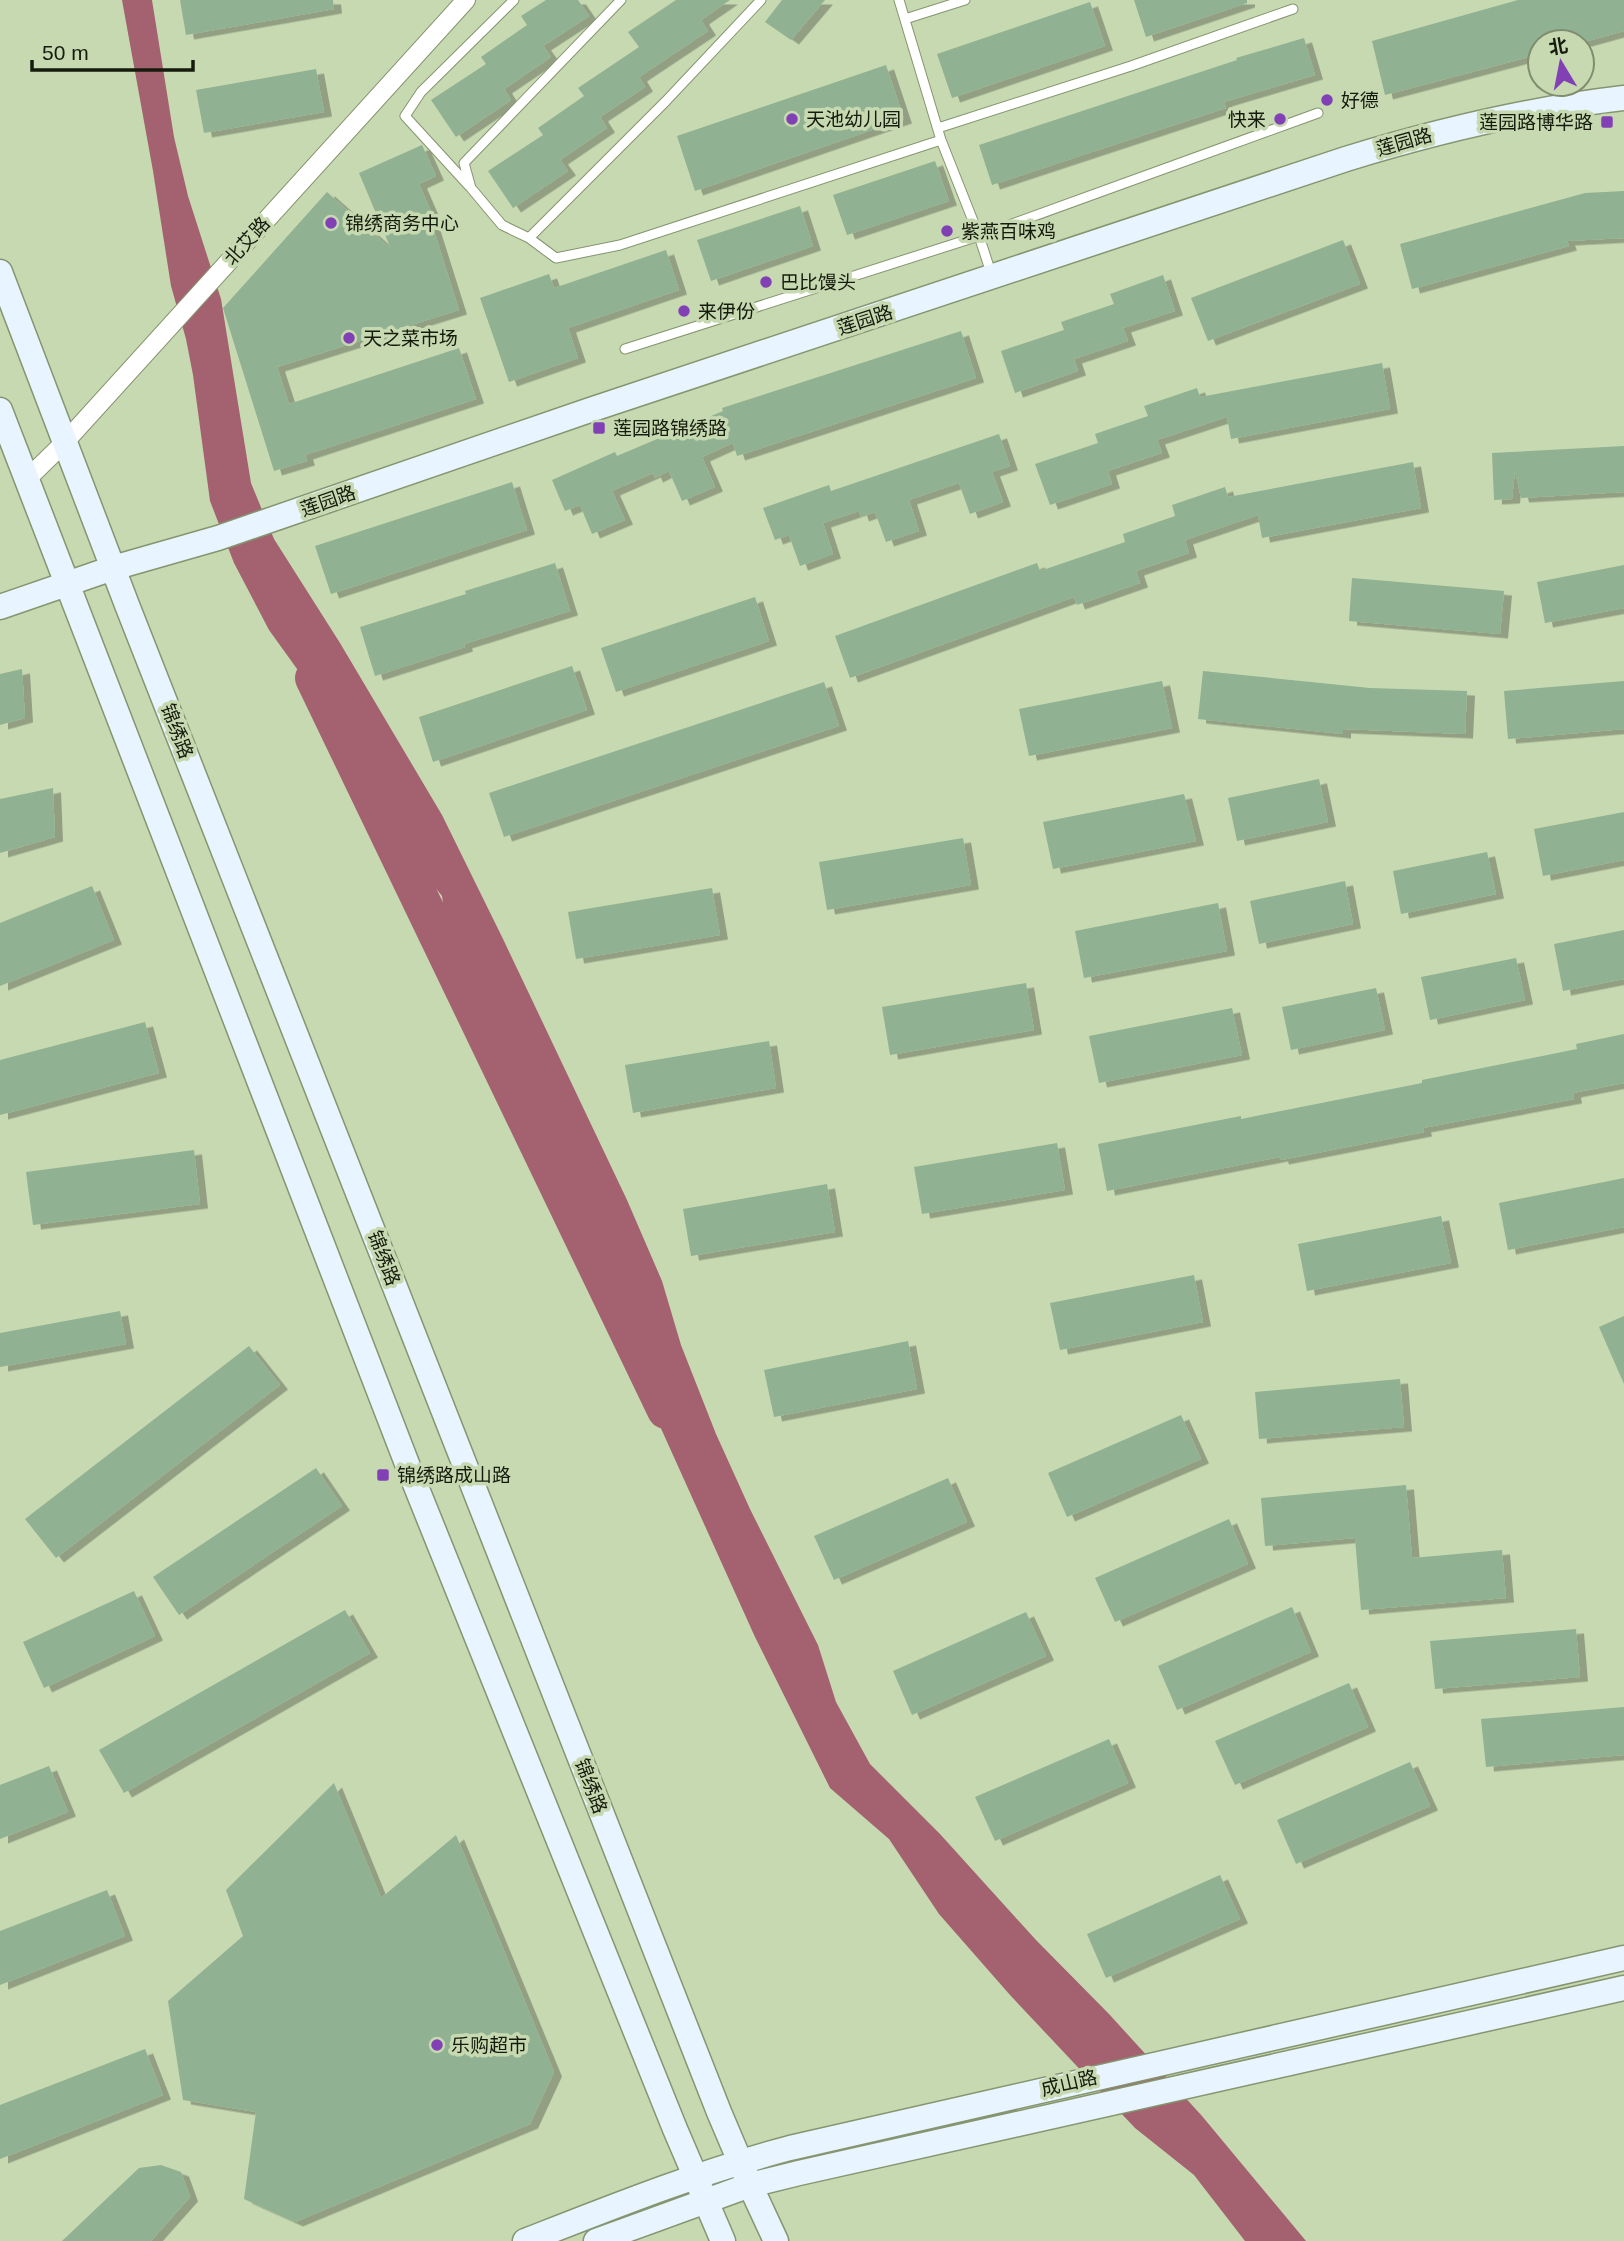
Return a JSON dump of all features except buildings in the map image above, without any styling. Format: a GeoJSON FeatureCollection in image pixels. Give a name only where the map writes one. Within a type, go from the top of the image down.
{"type":"FeatureCollection","features":[{"type":"Feature","properties":{"kind":"main road","name":"莲园路"},"geometry":{"type":"LineString","coordinates":[[113,568],[273,520],[603,406],[1389,146],[1513,115],[1624,98]]}},
{"type":"Feature","properties":{"kind":"main road","name":"锦绣路"},"geometry":{"type":"LineString","coordinates":[[0,272],[113,568],[739,2161],[776,2241]]}},
{"type":"Feature","properties":{"kind":"main road"},"geometry":{"type":"LineString","coordinates":[[0,411],[411,1474],[723,2241]]}},
{"type":"Feature","properties":{"kind":"main road"},"geometry":{"type":"LineString","coordinates":[[0,607],[113,568]]}},
{"type":"Feature","properties":{"kind":"main road","name":"成山路"},"geometry":{"type":"LineString","coordinates":[[525,2241],[739,2161],[1016,2095],[1624,1958]]}},
{"type":"Feature","properties":{"kind":"main road","name":"成山路"},"geometry":{"type":"LineString","coordinates":[[596,2241],[750,2186],[1624,1988]]}},
{"type":"Feature","properties":{"kind":"street","name":"北艾路"},"geometry":{"type":"LineString","coordinates":[[27,480],[65,442],[466,0]]}},
{"type":"Feature","properties":{"kind":"lane"},"geometry":{"type":"LineString","coordinates":[[514,0],[421,92],[405,116],[502,225],[529,238],[556,258],[620,246],[941,140]]}},
{"type":"Feature","properties":{"kind":"lane"},"geometry":{"type":"LineString","coordinates":[[471,188],[464,163],[621,0]]}},
{"type":"Feature","properties":{"kind":"lane"},"geometry":{"type":"LineString","coordinates":[[529,238],[666,101],[761,0]]}},
{"type":"Feature","properties":{"kind":"lane"},"geometry":{"type":"LineString","coordinates":[[899,0],[941,140],[979,236],[992,277]]}},
{"type":"Feature","properties":{"kind":"lane"},"geometry":{"type":"LineString","coordinates":[[905,19],[965,0]]}},
{"type":"Feature","properties":{"kind":"lane"},"geometry":{"type":"LineString","coordinates":[[938,128],[1131,66],[1293,9]]}},
{"type":"Feature","properties":{"kind":"lane"},"geometry":{"type":"LineString","coordinates":[[625,349],[979,236],[1318,113]]}},
{"type":"Feature","properties":{"kind":"shaded area"},"geometry":{"type":"Polygon","coordinates":[[[122,0],[152,0],[174,137],[188,196],[221,299],[251,483],[274,539],[340,643],[442,815],[504,941],[627,1200],[662,1281],[681,1345],[716,1434],[818,1645],[836,1702],[870,1764],[940,1834],[1036,1940],[1109,2014],[1202,2116],[1306,2241],[1245,2241],[1194,2175],[1135,2128],[1010,1995],[939,1914],[889,1839],[830,1788],[755,1637],[650,1404],[643,1363],[452,965],[442,896],[384,823],[336,723],[269,630],[234,563],[210,501],[193,375],[171,286],[122,0]]]}},
{"type":"Feature","properties":{"kind":"waterway"},"geometry":{"type":"LineString","coordinates":[[314,678],[666,1410]]}},
{"type":"Feature","properties":{"kind":"place","name":"好德"},"geometry":{"type":"Point","coordinates":[1327,100]}},
{"type":"Feature","properties":{"kind":"place","name":"天池幼儿园"},"geometry":{"type":"Point","coordinates":[792,119]}},
{"type":"Feature","properties":{"kind":"place","name":"快来"},"geometry":{"type":"Point","coordinates":[1280,119]}},
{"type":"Feature","properties":{"kind":"place","name":"莲园路博华路"},"geometry":{"type":"Point","coordinates":[1607,122]}},
{"type":"Feature","properties":{"kind":"place","name":"锦绣商务中心"},"geometry":{"type":"Point","coordinates":[331,223]}},
{"type":"Feature","properties":{"kind":"place","name":"紫燕百味鸡"},"geometry":{"type":"Point","coordinates":[947,231]}},
{"type":"Feature","properties":{"kind":"place","name":"巴比馒头"},"geometry":{"type":"Point","coordinates":[766,282]}},
{"type":"Feature","properties":{"kind":"place","name":"来伊份"},"geometry":{"type":"Point","coordinates":[684,311]}},
{"type":"Feature","properties":{"kind":"place","name":"天之菜市场"},"geometry":{"type":"Point","coordinates":[349,338]}},
{"type":"Feature","properties":{"kind":"place","name":"莲园路锦绣路"},"geometry":{"type":"Point","coordinates":[599,428]}},
{"type":"Feature","properties":{"kind":"place","name":"锦绣路成山路"},"geometry":{"type":"Point","coordinates":[383,1475]}},
{"type":"Feature","properties":{"kind":"place","name":"乐购超市"},"geometry":{"type":"Point","coordinates":[437,2045]}}]}
